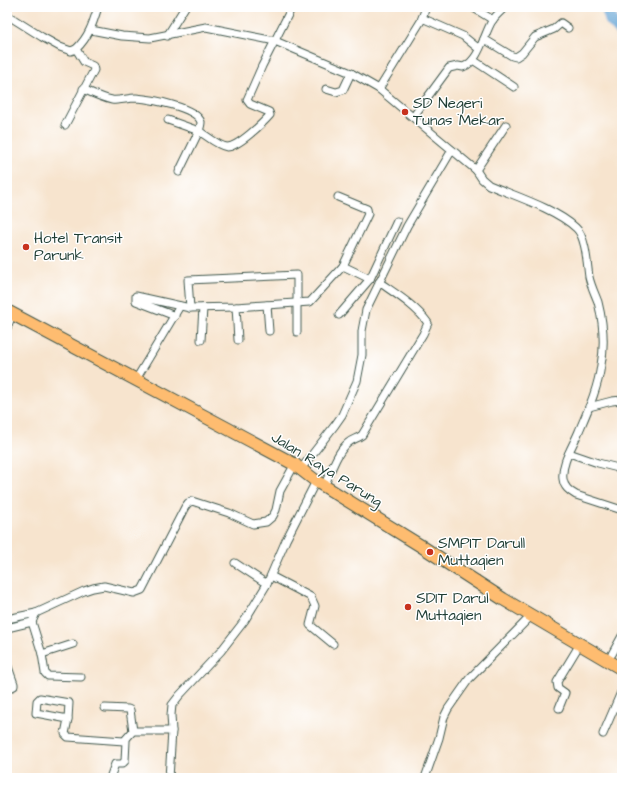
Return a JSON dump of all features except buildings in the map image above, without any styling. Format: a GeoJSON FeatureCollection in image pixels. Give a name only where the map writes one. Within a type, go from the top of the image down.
{"type":"FeatureCollection","features":[{"type":"Feature","properties":{"kind":"highway","name":"Jalan Raya Parung"},"geometry":{"type":"LineString","coordinates":[[10,310],[298,463]]}},
{"type":"Feature","properties":{"kind":"highway","name":"Jalan Raya Parung"},"geometry":{"type":"LineString","coordinates":[[10,310],[138,376],[298,463],[321,481],[421,546],[622,669]]}},
{"type":"Feature","properties":{"kind":"highway","name":"Jalan Raya Parung"},"geometry":{"type":"LineString","coordinates":[[527,610],[617,657]]}},
{"type":"Feature","properties":{"kind":"street"},"geometry":{"type":"LineString","coordinates":[[7,15],[60,47],[71,51],[76,49],[82,43],[91,30],[98,7]]}},
{"type":"Feature","properties":{"kind":"street"},"geometry":{"type":"LineString","coordinates":[[167,36],[185,7]]}},
{"type":"Feature","properties":{"kind":"street"},"geometry":{"type":"LineString","coordinates":[[168,120],[199,131],[216,142],[228,147],[247,136],[270,115],[269,112],[250,104],[247,100],[292,7]]}},
{"type":"Feature","properties":{"kind":"street"},"geometry":{"type":"LineString","coordinates":[[379,89],[422,18],[426,7]]}},
{"type":"Feature","properties":{"kind":"street"},"geometry":{"type":"LineString","coordinates":[[472,7],[493,20]]}},
{"type":"Feature","properties":{"kind":"street"},"geometry":{"type":"LineString","coordinates":[[413,117],[447,70],[452,66],[467,66],[473,60],[493,20],[504,7]]}},
{"type":"Feature","properties":{"kind":"street"},"geometry":{"type":"LineString","coordinates":[[422,18],[463,36],[479,49]]}},
{"type":"Feature","properties":{"kind":"street"},"geometry":{"type":"LineString","coordinates":[[484,38],[516,57],[522,53],[535,37],[554,29],[561,23],[568,28]]}},
{"type":"Feature","properties":{"kind":"street"},"geometry":{"type":"LineString","coordinates":[[91,30],[122,36],[150,38],[167,36],[206,27],[275,41],[351,73],[379,89],[476,170],[482,179],[489,185],[547,210],[577,228],[585,246],[590,280],[602,319],[602,365],[589,407],[565,463],[563,479],[564,485],[569,491],[576,495],[622,510]]}},
{"type":"Feature","properties":{"kind":"street"},"geometry":{"type":"LineString","coordinates":[[65,125],[94,70],[94,68],[84,62],[76,49]]}},
{"type":"Feature","properties":{"kind":"street"},"geometry":{"type":"LineString","coordinates":[[473,60],[514,87]]}},
{"type":"Feature","properties":{"kind":"street"},"geometry":{"type":"LineString","coordinates":[[326,88],[336,92],[343,90],[351,73]]}},
{"type":"Feature","properties":{"kind":"street"},"geometry":{"type":"LineString","coordinates":[[83,89],[111,100],[136,98],[170,104],[193,114],[200,120],[201,124],[199,131],[179,172]]}},
{"type":"Feature","properties":{"kind":"street"},"geometry":{"type":"LineString","coordinates":[[476,170],[506,125]]}},
{"type":"Feature","properties":{"kind":"street"},"geometry":{"type":"LineString","coordinates":[[7,619],[36,613],[93,588],[104,586],[134,593],[142,590],[185,507],[192,501],[229,513],[253,524],[266,522],[273,516],[276,510],[280,491],[298,463],[336,425],[342,415],[357,381],[362,355],[366,310],[407,226],[452,150]]}},
{"type":"Feature","properties":{"kind":"street"},"geometry":{"type":"LineString","coordinates":[[175,316],[136,301],[136,296],[190,308],[236,307],[310,302],[343,266],[368,214],[367,209],[338,197]]}},
{"type":"Feature","properties":{"kind":"street"},"geometry":{"type":"LineString","coordinates":[[339,315],[370,278],[397,221]]}},
{"type":"Feature","properties":{"kind":"street"},"geometry":{"type":"LineString","coordinates":[[343,266],[370,278]]}},
{"type":"Feature","properties":{"kind":"street"},"geometry":{"type":"LineString","coordinates":[[190,308],[188,280],[297,275],[297,332]]}},
{"type":"Feature","properties":{"kind":"street"},"geometry":{"type":"LineString","coordinates":[[169,778],[172,705],[221,651],[245,620],[272,576],[286,540],[321,481],[347,443],[362,435],[423,334],[428,323],[422,315],[406,301],[379,282]]}},
{"type":"Feature","properties":{"kind":"street"},"geometry":{"type":"LineString","coordinates":[[267,305],[269,331]]}},
{"type":"Feature","properties":{"kind":"street"},"geometry":{"type":"LineString","coordinates":[[138,376],[180,306]]}},
{"type":"Feature","properties":{"kind":"street"},"geometry":{"type":"LineString","coordinates":[[236,307],[238,340]]}},
{"type":"Feature","properties":{"kind":"street"},"geometry":{"type":"LineString","coordinates":[[201,340],[203,308]]}},
{"type":"Feature","properties":{"kind":"street"},"geometry":{"type":"LineString","coordinates":[[7,328],[10,310]]}},
{"type":"Feature","properties":{"kind":"street"},"geometry":{"type":"LineString","coordinates":[[589,407],[622,400]]}},
{"type":"Feature","properties":{"kind":"street"},"geometry":{"type":"LineString","coordinates":[[569,453],[622,469]]}},
{"type":"Feature","properties":{"kind":"street"},"geometry":{"type":"LineString","coordinates":[[235,563],[267,584]]}},
{"type":"Feature","properties":{"kind":"street"},"geometry":{"type":"LineString","coordinates":[[272,576],[311,597],[315,606],[310,625],[333,644]]}},
{"type":"Feature","properties":{"kind":"street"},"geometry":{"type":"LineString","coordinates":[[425,778],[439,738],[444,717],[448,709],[469,679],[527,610]]}},
{"type":"Feature","properties":{"kind":"street"},"geometry":{"type":"LineString","coordinates":[[36,613],[32,622],[42,654],[45,673],[48,676],[81,676]]}},
{"type":"Feature","properties":{"kind":"street"},"geometry":{"type":"LineString","coordinates":[[7,628],[32,622]]}},
{"type":"Feature","properties":{"kind":"street"},"geometry":{"type":"LineString","coordinates":[[617,657],[622,636]]}},
{"type":"Feature","properties":{"kind":"street"},"geometry":{"type":"LineString","coordinates":[[42,654],[73,644]]}},
{"type":"Feature","properties":{"kind":"street"},"geometry":{"type":"LineString","coordinates":[[559,708],[565,693],[558,688],[557,682],[580,644]]}},
{"type":"Feature","properties":{"kind":"street"},"geometry":{"type":"LineString","coordinates":[[7,664],[14,684],[14,686],[7,689]]}},
{"type":"Feature","properties":{"kind":"street"},"geometry":{"type":"LineString","coordinates":[[603,734],[622,690]]}},
{"type":"Feature","properties":{"kind":"street"},"geometry":{"type":"LineString","coordinates":[[68,719],[36,713],[36,704],[38,699],[69,703],[68,719],[65,734],[68,737],[126,740]]}},
{"type":"Feature","properties":{"kind":"street"},"geometry":{"type":"LineString","coordinates":[[105,708],[130,710],[132,731]]}},
{"type":"Feature","properties":{"kind":"street"},"geometry":{"type":"LineString","coordinates":[[110,778],[115,764],[122,764],[125,761],[126,740],[129,733],[132,731],[172,731]]}},
{"type":"Feature","properties":{"kind":"waterway"},"geometry":{"type":"LineString","coordinates":[[607,7],[611,20],[622,32]]}},
{"type":"Feature","properties":{"kind":"place","name":"SD Negeri Tunas Mekar"},"geometry":{"type":"Point","coordinates":[405,112]}},
{"type":"Feature","properties":{"kind":"place","name":"Hotel Transit Parunk"},"geometry":{"type":"Point","coordinates":[26,247]}},
{"type":"Feature","properties":{"kind":"place","name":"SMPIT Darull Muttaqien"},"geometry":{"type":"Point","coordinates":[430,552]}},
{"type":"Feature","properties":{"kind":"place","name":"SDIT Darul Muttaqien"},"geometry":{"type":"Point","coordinates":[408,607]}}]}
